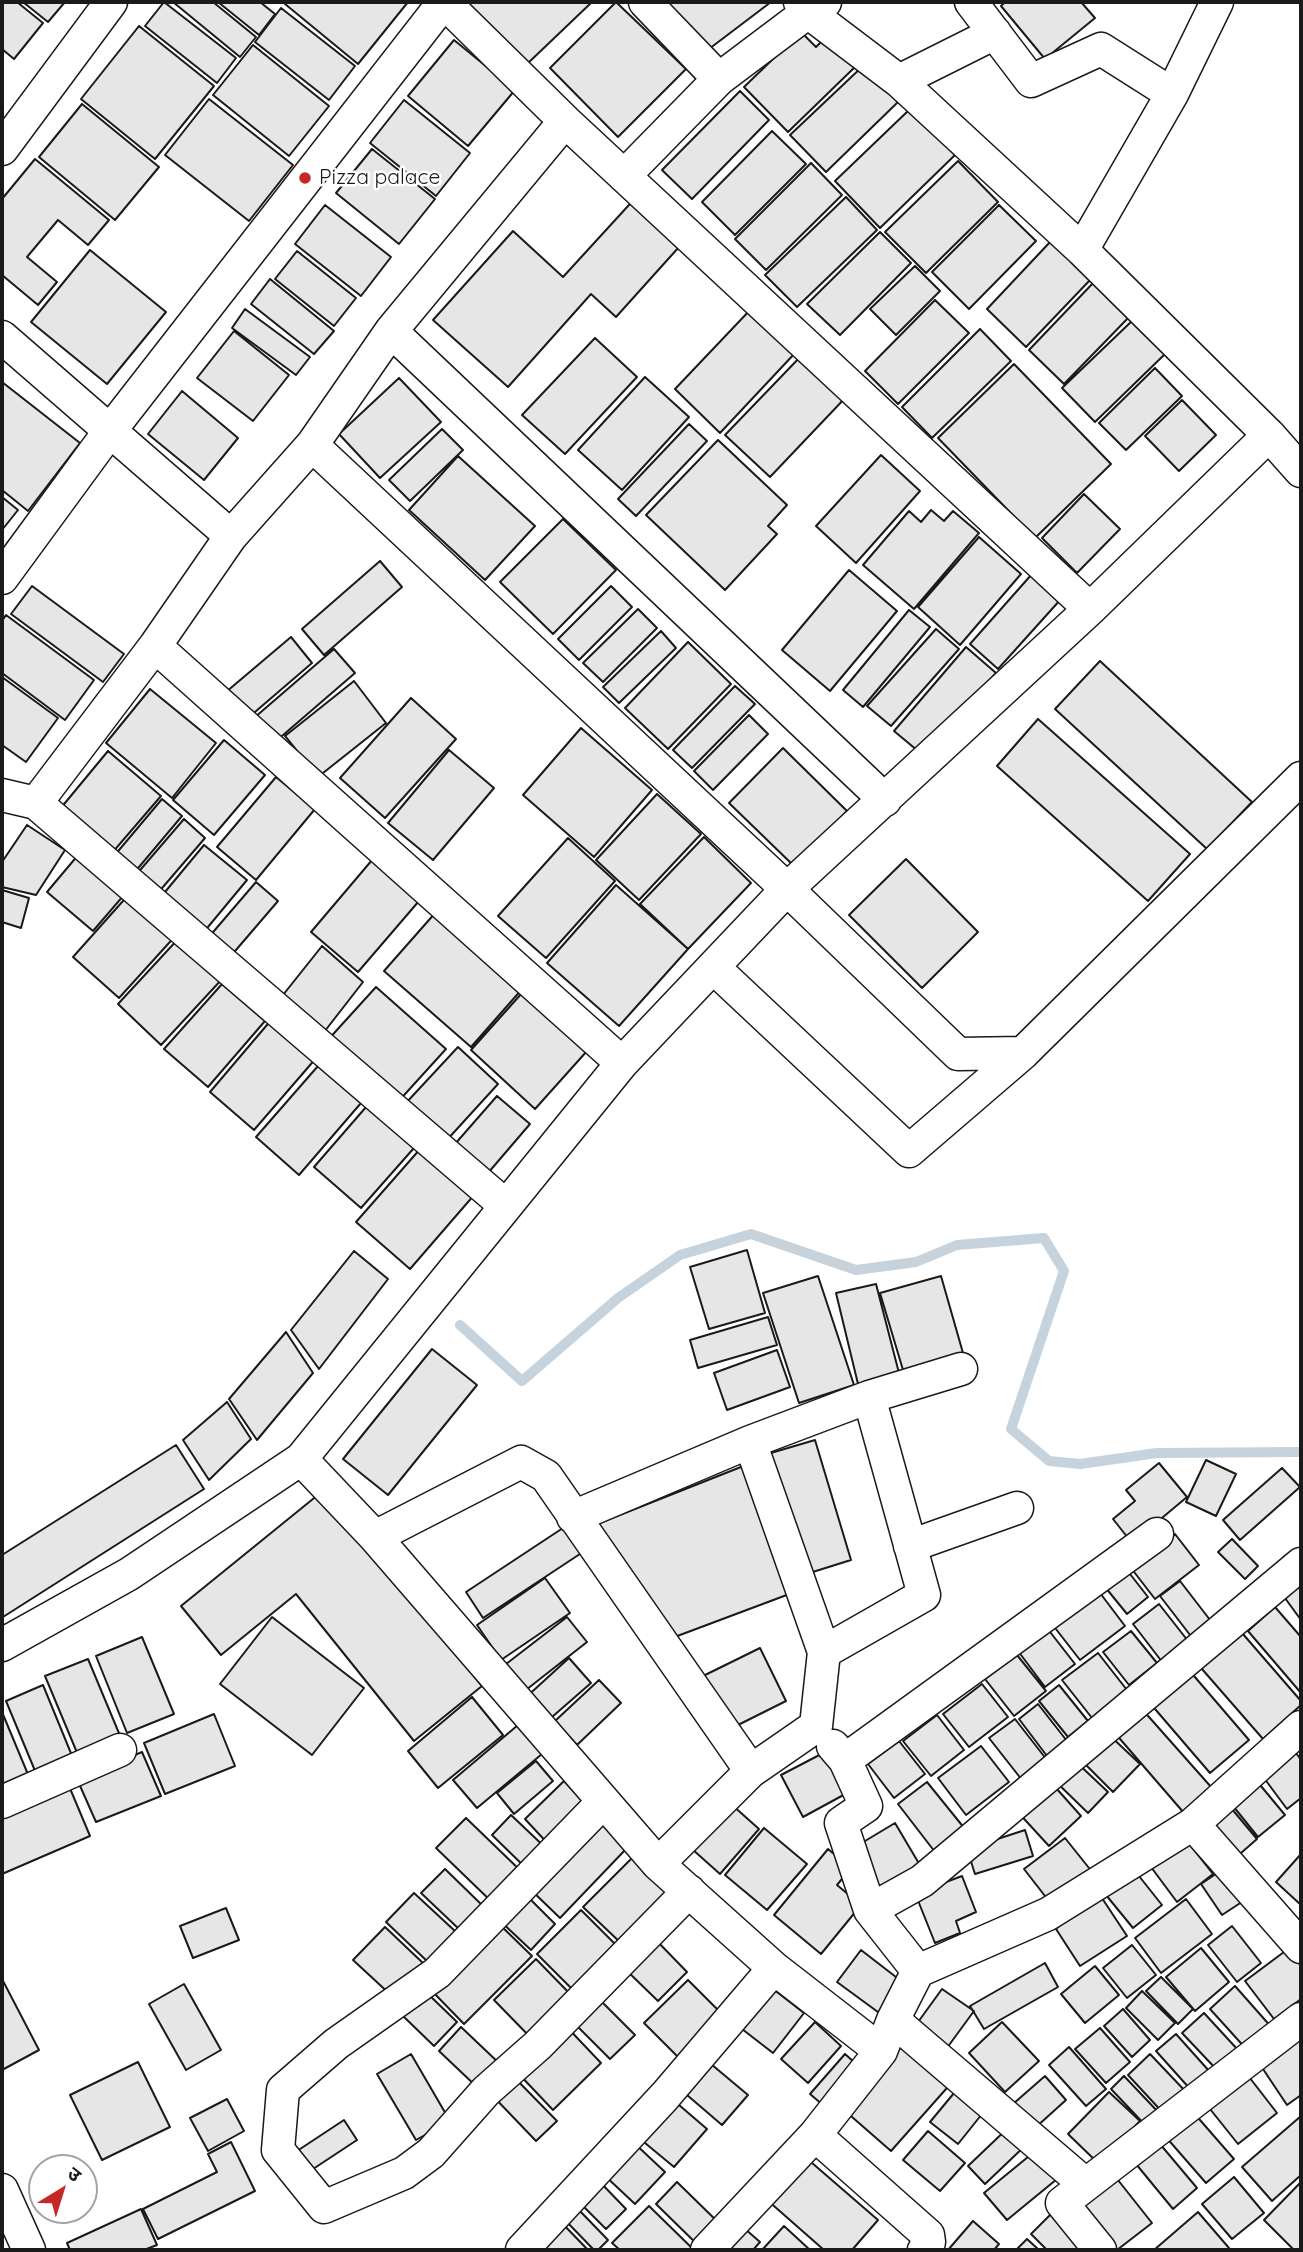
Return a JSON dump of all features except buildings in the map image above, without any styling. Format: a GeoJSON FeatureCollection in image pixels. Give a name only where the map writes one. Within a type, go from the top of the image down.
{"type":"FeatureCollection","features":[{"type":"Feature","properties":{"kind":"street"},"geometry":{"type":"LineString","coordinates":[[2,149],[111,2]]}},
{"type":"Feature","properties":{"kind":"street"},"geometry":{"type":"LineString","coordinates":[[2,578],[109,432],[444,2],[565,121],[1090,609]]}},
{"type":"Feature","properties":{"kind":"street"},"geometry":{"type":"LineString","coordinates":[[645,2],[719,79]]}},
{"type":"Feature","properties":{"kind":"street"},"geometry":{"type":"LineString","coordinates":[[971,2],[1031,81],[1101,49],[1172,94]]}},
{"type":"Feature","properties":{"kind":"street"},"geometry":{"type":"LineString","coordinates":[[1082,250],[1172,94],[1217,2]]}},
{"type":"Feature","properties":{"kind":"street"},"geometry":{"type":"LineString","coordinates":[[624,176],[719,79],[811,5],[899,81],[1082,250],[1269,435],[1301,471]]}},
{"type":"Feature","properties":{"kind":"street"},"geometry":{"type":"LineString","coordinates":[[899,81],[995,33]]}},
{"type":"Feature","properties":{"kind":"street"},"geometry":{"type":"LineString","coordinates":[[36,803],[155,646],[231,536],[312,445],[391,331],[565,121]]}},
{"type":"Feature","properties":{"kind":"street"},"geometry":{"type":"LineString","coordinates":[[391,331],[886,800]]}},
{"type":"Feature","properties":{"kind":"street"},"geometry":{"type":"LineString","coordinates":[[2,337],[231,536]]}},
{"type":"Feature","properties":{"kind":"street"},"geometry":{"type":"LineString","coordinates":[[2,1645],[129,1574],[301,1459],[622,1063],[787,889],[1090,609],[1269,435]]}},
{"type":"Feature","properties":{"kind":"street"},"geometry":{"type":"LineString","coordinates":[[312,445],[787,889],[958,1054],[1024,1053]]}},
{"type":"Feature","properties":{"kind":"street"},"geometry":{"type":"LineString","coordinates":[[155,646],[622,1063]]}},
{"type":"Feature","properties":{"kind":"street"},"geometry":{"type":"LineString","coordinates":[[713,967],[909,1151],[1024,1053],[1301,778]]}},
{"type":"Feature","properties":{"kind":"street"},"geometry":{"type":"LineString","coordinates":[[2,794],[36,803],[506,1206]]}},
{"type":"Feature","properties":{"kind":"street"},"geometry":{"type":"LineString","coordinates":[[573,1517],[750,1442],[869,1397],[961,1369]]}},
{"type":"Feature","properties":{"kind":"street"},"geometry":{"type":"LineString","coordinates":[[824,1652],[924,1595],[869,1397]]}},
{"type":"Feature","properties":{"kind":"street"},"geometry":{"type":"LineString","coordinates":[[750,1442],[824,1652],[816,1726],[845,1760],[866,1806],[841,1823],[870,1910],[918,1971]]}},
{"type":"Feature","properties":{"kind":"street"},"geometry":{"type":"LineString","coordinates":[[301,1459],[374,1537],[659,1864],[774,1968],[881,2051]]}},
{"type":"Feature","properties":{"kind":"street"},"geometry":{"type":"LineString","coordinates":[[374,1537],[521,1462],[546,1476],[751,1771]]}},
{"type":"Feature","properties":{"kind":"street"},"geometry":{"type":"LineString","coordinates":[[909,1546],[1017,1508]]}},
{"type":"Feature","properties":{"kind":"street"},"geometry":{"type":"LineString","coordinates":[[845,1760],[1157,1534]]}},
{"type":"Feature","properties":{"kind":"street"},"geometry":{"type":"LineString","coordinates":[[870,1910],[922,1881],[1301,1564]]}},
{"type":"Feature","properties":{"kind":"street"},"geometry":{"type":"LineString","coordinates":[[659,1864],[751,1771],[816,1726]]}},
{"type":"Feature","properties":{"kind":"street"},"geometry":{"type":"LineString","coordinates":[[707,2250],[815,2135],[881,2051],[893,2020],[918,1971],[1048,1914],[1193,1824],[1296,1741]]}},
{"type":"Feature","properties":{"kind":"street"},"geometry":{"type":"LineString","coordinates":[[2,1802],[120,1750]]}},
{"type":"Feature","properties":{"kind":"street"},"geometry":{"type":"LineString","coordinates":[[603,1802],[437,1973],[336,2044],[283,2090],[278,2150],[324,2207],[404,2173],[431,2154],[486,2091],[538,2045],[690,1892]]}},
{"type":"Feature","properties":{"kind":"street"},"geometry":{"type":"LineString","coordinates":[[1193,1824],[1301,1947]]}},
{"type":"Feature","properties":{"kind":"street"},"geometry":{"type":"LineString","coordinates":[[522,2250],[665,2096],[774,1968]]}},
{"type":"Feature","properties":{"kind":"street"},"geometry":{"type":"LineString","coordinates":[[1100,2250],[1062,2203],[1301,2019]]}},
{"type":"Feature","properties":{"kind":"street"},"geometry":{"type":"LineString","coordinates":[[893,2020],[1085,2184]]}},
{"type":"Feature","properties":{"kind":"street"},"geometry":{"type":"LineString","coordinates":[[815,2135],[929,2235],[929,2242],[924,2250]]}},
{"type":"Feature","properties":{"kind":"street"},"geometry":{"type":"LineString","coordinates":[[2,2190],[29,2250]]}},
{"type":"Feature","properties":{"kind":"waterway"},"geometry":{"type":"LineString","coordinates":[[460,1325],[522,1381],[618,1298],[680,1255],[751,1234],[856,1270],[916,1262],[957,1245],[1044,1238],[1064,1271],[1011,1429],[1049,1461],[1080,1464],[1157,1453],[1301,1452]]}},
{"type":"Feature","properties":{"kind":"place","name":"Pizza palace"},"geometry":{"type":"Point","coordinates":[305,178]}}]}
